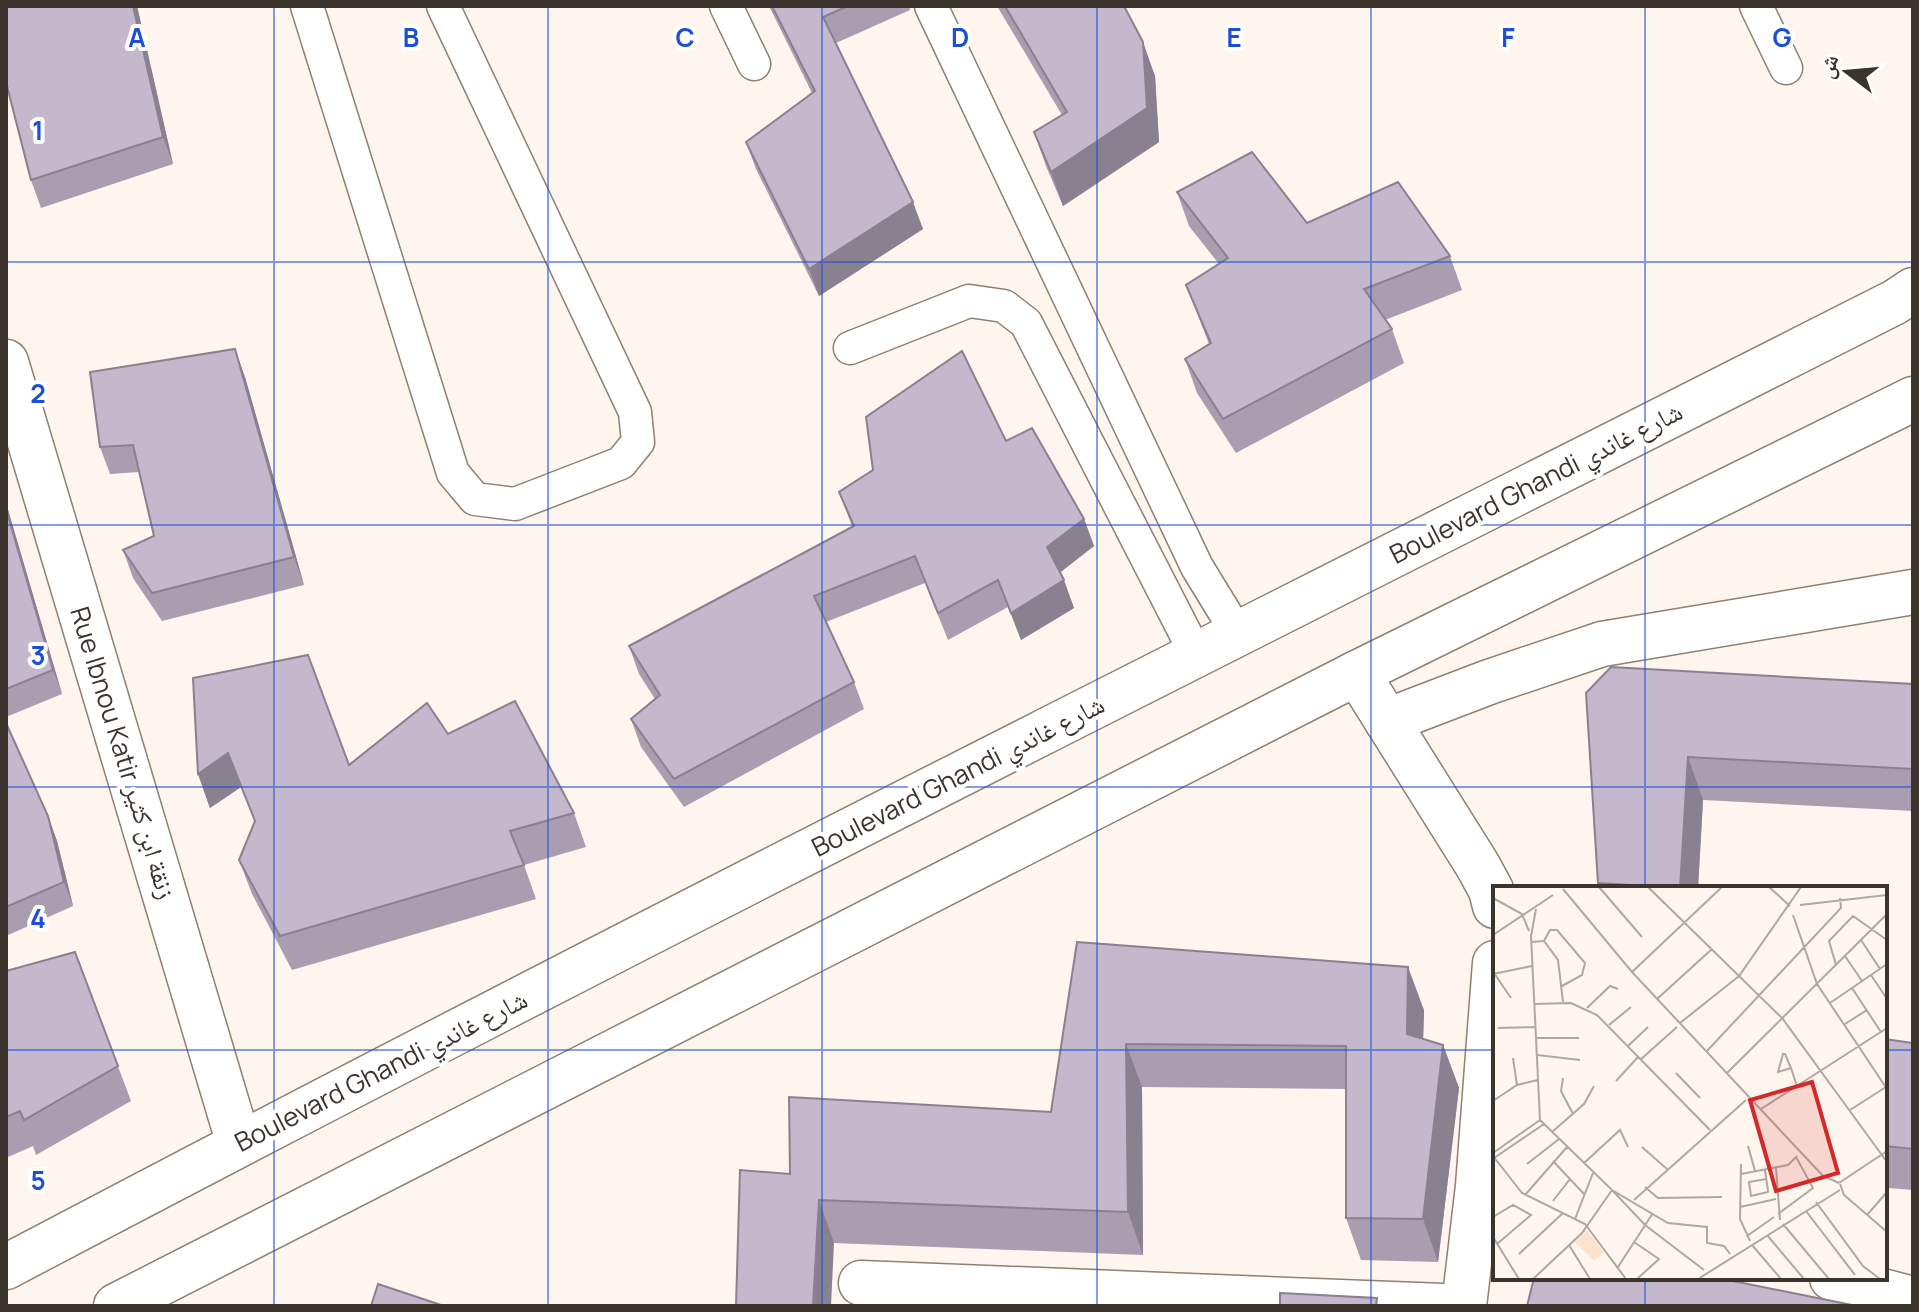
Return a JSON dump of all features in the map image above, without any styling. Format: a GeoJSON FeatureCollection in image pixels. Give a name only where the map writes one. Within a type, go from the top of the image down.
{"type":"FeatureCollection","features":[{"type":"Feature","properties":{"kind":"main road","name":"Boulevard Ghandi شارع غاندي"},"geometry":{"type":"LineString","coordinates":[[6,1267],[239,1144],[1196,654],[1895,302],[1913,290]]}},
{"type":"Feature","properties":{"kind":"main road","name":"Rue Ibnou Katir زنقة ابن كثير"},"geometry":{"type":"LineString","coordinates":[[6,362],[239,1144]]}},
{"type":"Feature","properties":{"kind":"main road"},"geometry":{"type":"LineString","coordinates":[[116,1306],[1357,673],[1913,399]]}},
{"type":"Feature","properties":{"kind":"main road"},"geometry":{"type":"LineString","coordinates":[[1387,721],[1602,644],[1913,592]]}},
{"type":"Feature","properties":{"kind":"main road"},"geometry":{"type":"LineString","coordinates":[[1357,673],[1478,866],[1493,898]]}},
{"type":"Feature","properties":{"kind":"main road"},"geometry":{"type":"LineString","coordinates":[[1464,1306],[1486,1188],[1493,1013]]}},
{"type":"Feature","properties":{"kind":"main road"},"geometry":{"type":"LineString","coordinates":[[1840,1280],[1913,1299]]}},
{"type":"Feature","properties":{"kind":"main road"},"geometry":{"type":"LineString","coordinates":[[861,1283],[1443,1306]]}},
{"type":"Feature","properties":{"kind":"lane"},"geometry":{"type":"LineString","coordinates":[[307,6],[453,473],[475,499],[515,504],[621,463],[638,442],[635,412],[443,6]]}},
{"type":"Feature","properties":{"kind":"lane"},"geometry":{"type":"LineString","coordinates":[[726,6],[754,64]]}},
{"type":"Feature","properties":{"kind":"lane"},"geometry":{"type":"LineString","coordinates":[[931,6],[1197,567],[1238,634]]}},
{"type":"Feature","properties":{"kind":"lane"},"geometry":{"type":"LineString","coordinates":[[1756,6],[1786,68]]}},
{"type":"Feature","properties":{"kind":"lane"},"geometry":{"type":"LineString","coordinates":[[850,348],[969,301],[1004,306],[1026,323],[1196,654]]}},
{"type":"Feature","properties":{"kind":"building"},"geometry":{"type":"Polygon","coordinates":[[[6,6],[133,6],[163,137],[31,180],[6,82],[6,6]]]}},
{"type":"Feature","properties":{"kind":"building"},"geometry":{"type":"Polygon","coordinates":[[[772,6],[848,6],[823,17],[913,202],[809,269],[746,142],[815,91],[772,6]]]}},
{"type":"Feature","properties":{"kind":"building"},"geometry":{"type":"Polygon","coordinates":[[[1005,6],[1124,6],[1143,42],[1147,108],[1051,172],[1034,132],[1067,112],[1005,6]]]}},
{"type":"Feature","properties":{"kind":"building"},"geometry":{"type":"Polygon","coordinates":[[[1252,152],[1307,223],[1398,182],[1450,256],[1364,289],[1392,329],[1223,419],[1185,359],[1211,343],[1186,285],[1228,258],[1177,192],[1252,152]]]}},
{"type":"Feature","properties":{"kind":"building"},"geometry":{"type":"Polygon","coordinates":[[[235,349],[294,557],[152,593],[123,550],[154,536],[133,445],[100,447],[90,372],[235,349]]]}},
{"type":"Feature","properties":{"kind":"building"},"geometry":{"type":"Polygon","coordinates":[[[962,351],[1006,441],[1032,428],[1084,519],[1047,547],[1064,580],[1011,613],[998,580],[938,613],[915,556],[814,596],[854,682],[674,779],[631,719],[660,695],[629,646],[854,526],[839,492],[873,470],[866,417],[962,351]]]}},
{"type":"Feature","properties":{"kind":"building"},"geometry":{"type":"Polygon","coordinates":[[[6,509],[53,670],[6,689],[6,509]]]}},
{"type":"Feature","properties":{"kind":"building"},"geometry":{"type":"Polygon","coordinates":[[[308,655],[349,765],[427,703],[448,734],[515,701],[574,813],[510,831],[524,865],[280,936],[239,860],[255,821],[228,753],[198,774],[193,678],[308,655]]]}},
{"type":"Feature","properties":{"kind":"building"},"geometry":{"type":"Polygon","coordinates":[[[1611,667],[1913,684],[1913,769],[1688,757],[1680,886],[1598,883],[1586,693],[1611,667]]]}},
{"type":"Feature","properties":{"kind":"building"},"geometry":{"type":"Polygon","coordinates":[[[6,723],[48,816],[64,882],[6,907],[6,723]]]}},
{"type":"Feature","properties":{"kind":"building"},"geometry":{"type":"Polygon","coordinates":[[[1077,942],[1408,967],[1407,1034],[1443,1045],[1423,1219],[1346,1218],[1346,1046],[1126,1044],[1128,1212],[819,1200],[813,1306],[736,1306],[740,1170],[790,1174],[789,1097],[1051,1112],[1077,942]]]}},
{"type":"Feature","properties":{"kind":"building"},"geometry":{"type":"Polygon","coordinates":[[[75,952],[118,1066],[24,1120],[20,1111],[6,1117],[6,971],[75,952]]]}},
{"type":"Feature","properties":{"kind":"building"},"geometry":{"type":"Polygon","coordinates":[[[1887,1039],[1913,1043],[1913,1149],[1887,1146],[1887,1039]]]}},
{"type":"Feature","properties":{"kind":"building"},"geometry":{"type":"Polygon","coordinates":[[[1534,1280],[1728,1280],[1857,1306],[1527,1306],[1534,1280]]]}},
{"type":"Feature","properties":{"kind":"building"},"geometry":{"type":"Polygon","coordinates":[[[378,1284],[444,1306],[371,1306],[378,1284]]]}},
{"type":"Feature","properties":{"kind":"building"},"geometry":{"type":"Polygon","coordinates":[[[1280,1293],[1377,1298],[1376,1306],[1280,1306],[1280,1293]]]}}]}
